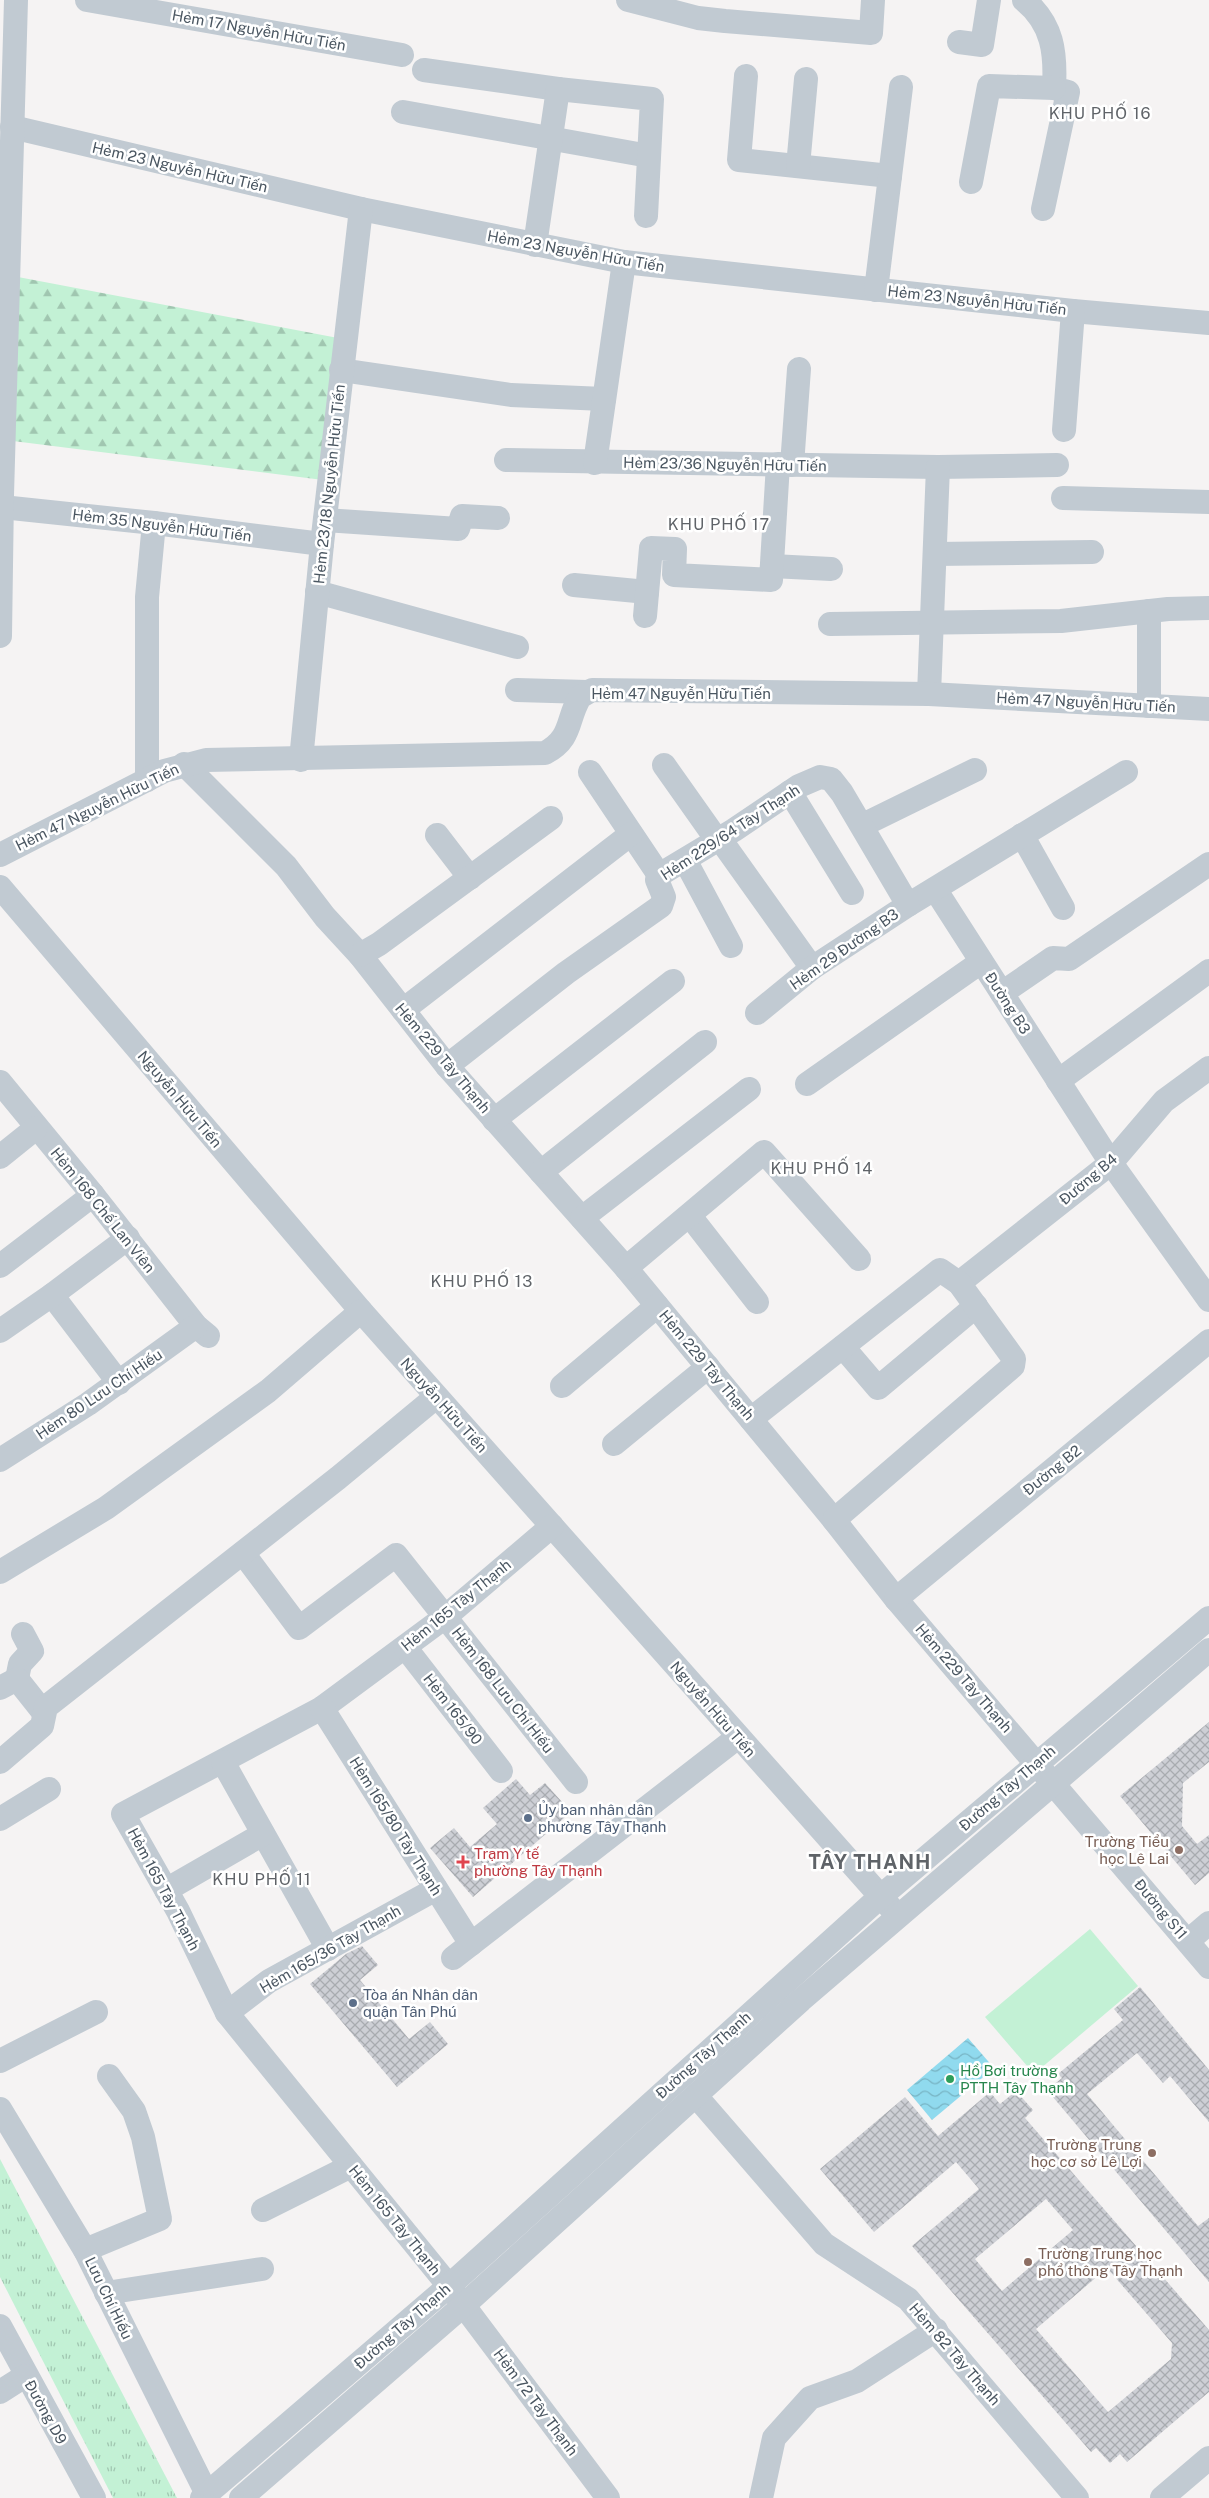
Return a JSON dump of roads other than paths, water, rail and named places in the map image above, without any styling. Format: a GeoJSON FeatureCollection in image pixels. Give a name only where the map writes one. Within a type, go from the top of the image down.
{"type":"FeatureCollection","features":[{"type":"Feature","properties":{"kind":"street"},"geometry":{"type":"LineString","coordinates":[[0,636],[5,233],[12,128],[6,100],[7,40],[16,0]]}},
{"type":"Feature","properties":{"kind":"street","name":"Hẻm 17 Nguyễn Hữu Tiến"},"geometry":{"type":"LineString","coordinates":[[87,0],[402,55]]}},
{"type":"Feature","properties":{"kind":"street"},"geometry":{"type":"LineString","coordinates":[[628,0],[871,33],[873,0]]}},
{"type":"Feature","properties":{"kind":"street"},"geometry":{"type":"LineString","coordinates":[[959,42],[982,45],[988,0]]}},
{"type":"Feature","properties":{"kind":"street"},"geometry":{"type":"LineString","coordinates":[[1024,0],[1043,21],[1052,40],[1056,61],[1054,88]]}},
{"type":"Feature","properties":{"kind":"street"},"geometry":{"type":"LineString","coordinates":[[424,70],[558,89],[652,99],[646,216]]}},
{"type":"Feature","properties":{"kind":"street"},"geometry":{"type":"LineString","coordinates":[[746,76],[740,160],[890,176]]}},
{"type":"Feature","properties":{"kind":"street"},"geometry":{"type":"LineString","coordinates":[[798,166],[806,79]]}},
{"type":"Feature","properties":{"kind":"street"},"geometry":{"type":"LineString","coordinates":[[971,182],[989,86],[1054,88],[1068,92],[1043,209]]}},
{"type":"Feature","properties":{"kind":"street"},"geometry":{"type":"LineString","coordinates":[[876,290],[901,88]]}},
{"type":"Feature","properties":{"kind":"street"},"geometry":{"type":"LineString","coordinates":[[535,244],[558,89]]}},
{"type":"Feature","properties":{"kind":"street"},"geometry":{"type":"LineString","coordinates":[[402,112],[649,156]]}},
{"type":"Feature","properties":{"kind":"street","name":"Hẻm 23 Nguyễn Hữu Tiến"},"geometry":{"type":"LineString","coordinates":[[12,128],[361,209],[624,262],[1073,311],[1209,323]]}},
{"type":"Feature","properties":{"kind":"street","name":"Hẻm 23/18 Nguyễn Hữu Tiến"},"geometry":{"type":"LineString","coordinates":[[301,760],[322,544],[361,209]]}},
{"type":"Feature","properties":{"kind":"street"},"geometry":{"type":"LineString","coordinates":[[595,463],[624,262]]}},
{"type":"Feature","properties":{"kind":"street"},"geometry":{"type":"LineString","coordinates":[[1064,430],[1073,311]]}},
{"type":"Feature","properties":{"kind":"street"},"geometry":{"type":"LineString","coordinates":[[645,616],[651,548],[675,549],[674,575],[771,580],[799,369]]}},
{"type":"Feature","properties":{"kind":"street"},"geometry":{"type":"LineString","coordinates":[[341,370],[511,395],[604,400]]}},
{"type":"Feature","properties":{"kind":"street","name":"Hẻm 23/36 Nguyễn Hữu Tiến"},"geometry":{"type":"LineString","coordinates":[[506,460],[595,463],[938,467],[1057,465]]}},
{"type":"Feature","properties":{"kind":"street"},"geometry":{"type":"LineString","coordinates":[[929,694],[938,467]]}},
{"type":"Feature","properties":{"kind":"street"},"geometry":{"type":"LineString","coordinates":[[1063,498],[1209,502]]}},
{"type":"Feature","properties":{"kind":"street","name":"Hẻm 35 Nguyễn Hữu Tiến"},"geometry":{"type":"LineString","coordinates":[[1,499],[154,523],[322,544]]}},
{"type":"Feature","properties":{"kind":"street"},"geometry":{"type":"LineString","coordinates":[[325,520],[458,529],[462,516],[498,518]]}},
{"type":"Feature","properties":{"kind":"street"},"geometry":{"type":"LineString","coordinates":[[147,780],[147,597],[154,523]]}},
{"type":"Feature","properties":{"kind":"street"},"geometry":{"type":"LineString","coordinates":[[935,554],[1092,552]]}},
{"type":"Feature","properties":{"kind":"street"},"geometry":{"type":"LineString","coordinates":[[772,566],[832,569]]}},
{"type":"Feature","properties":{"kind":"street"},"geometry":{"type":"LineString","coordinates":[[574,585],[647,592]]}},
{"type":"Feature","properties":{"kind":"street"},"geometry":{"type":"LineString","coordinates":[[317,592],[517,646]]}},
{"type":"Feature","properties":{"kind":"street"},"geometry":{"type":"LineString","coordinates":[[830,624],[1060,621],[1149,611],[1209,608]]}},
{"type":"Feature","properties":{"kind":"street"},"geometry":{"type":"LineString","coordinates":[[1149,611],[1149,706]]}},
{"type":"Feature","properties":{"kind":"street"},"geometry":{"type":"LineString","coordinates":[[516,690],[587,692]]}},
{"type":"Feature","properties":{"kind":"street","name":"Hẻm 47 Nguyễn Hữu Tiến"},"geometry":{"type":"LineString","coordinates":[[0,855],[147,780],[184,764],[225,759],[301,760],[538,754],[549,750],[561,742],[568,730],[577,702],[587,692],[929,694],[1209,709]]}},
{"type":"Feature","properties":{"kind":"street","name":"Hẻm 229 Tây Thạnh"},"geometry":{"type":"LineString","coordinates":[[184,764],[286,866],[325,917],[366,963],[446,1066],[626,1268],[834,1520],[896,1599],[1054,1784]]}},
{"type":"Feature","properties":{"kind":"street"},"geometry":{"type":"LineString","coordinates":[[664,765],[812,968]]}},
{"type":"Feature","properties":{"kind":"street"},"geometry":{"type":"LineString","coordinates":[[860,822],[867,823],[974,770]]}},
{"type":"Feature","properties":{"kind":"street"},"geometry":{"type":"LineString","coordinates":[[590,772],[659,875]]}},
{"type":"Feature","properties":{"kind":"street"},"geometry":{"type":"LineString","coordinates":[[935,889],[1126,772]]}},
{"type":"Feature","properties":{"kind":"street","name":"Hẻm 229/64 Tây Thạnh"},"geometry":{"type":"LineString","coordinates":[[446,1066],[566,973],[661,906],[664,897],[656,880],[659,875],[790,792],[820,777],[828,777],[842,793],[908,905]]}},
{"type":"Feature","properties":{"kind":"street"},"geometry":{"type":"LineString","coordinates":[[790,792],[852,893]]}},
{"type":"Feature","properties":{"kind":"street"},"geometry":{"type":"LineString","coordinates":[[366,963],[379,944],[552,818]]}},
{"type":"Feature","properties":{"kind":"street"},"geometry":{"type":"LineString","coordinates":[[403,1010],[632,834]]}},
{"type":"Feature","properties":{"kind":"street"},"geometry":{"type":"LineString","coordinates":[[437,835],[470,878]]}},
{"type":"Feature","properties":{"kind":"street"},"geometry":{"type":"LineString","coordinates":[[1022,835],[1063,908]]}},
{"type":"Feature","properties":{"kind":"street"},"geometry":{"type":"LineString","coordinates":[[685,860],[731,946]]}},
{"type":"Feature","properties":{"kind":"street"},"geometry":{"type":"LineString","coordinates":[[1002,993],[1054,958],[1069,959],[1209,864]]}},
{"type":"Feature","properties":{"kind":"street","name":"Nguyễn Hữu Tiến"},"geometry":{"type":"LineString","coordinates":[[0,887],[436,1397],[898,1916]]}},
{"type":"Feature","properties":{"kind":"street","name":"Hẻm 29 Đường B3"},"geometry":{"type":"LineString","coordinates":[[757,1013],[812,968],[935,889]]}},
{"type":"Feature","properties":{"kind":"street","name":"Đường B3"},"geometry":{"type":"LineString","coordinates":[[935,889],[1111,1163],[1209,1300]]}},
{"type":"Feature","properties":{"kind":"street"},"geometry":{"type":"LineString","coordinates":[[807,1084],[981,962]]}},
{"type":"Feature","properties":{"kind":"street"},"geometry":{"type":"LineString","coordinates":[[1058,1081],[1209,971]]}},
{"type":"Feature","properties":{"kind":"street"},"geometry":{"type":"LineString","coordinates":[[494,1120],[673,981]]}},
{"type":"Feature","properties":{"kind":"street"},"geometry":{"type":"LineString","coordinates":[[540,1172],[705,1042]]}},
{"type":"Feature","properties":{"kind":"street","name":"Đường B4"},"geometry":{"type":"LineString","coordinates":[[959,1283],[1111,1163],[1164,1102],[1209,1068]]}},
{"type":"Feature","properties":{"kind":"street","name":"Hẻm 168 Chế Lan Viên"},"geometry":{"type":"LineString","coordinates":[[0,1082],[202,1331]]}},
{"type":"Feature","properties":{"kind":"street"},"geometry":{"type":"LineString","coordinates":[[582,1218],[749,1089]]}},
{"type":"Feature","properties":{"kind":"street"},"geometry":{"type":"LineString","coordinates":[[0,1157],[36,1128]]}},
{"type":"Feature","properties":{"kind":"street"},"geometry":{"type":"LineString","coordinates":[[626,1268],[764,1152],[860,1260]]}},
{"type":"Feature","properties":{"kind":"street"},"geometry":{"type":"LineString","coordinates":[[0,1266],[93,1195]]}},
{"type":"Feature","properties":{"kind":"street"},"geometry":{"type":"LineString","coordinates":[[690,1216],[757,1302]]}},
{"type":"Feature","properties":{"kind":"street"},"geometry":{"type":"LineString","coordinates":[[0,1331],[52,1296],[128,1238]]}},
{"type":"Feature","properties":{"kind":"street"},"geometry":{"type":"LineString","coordinates":[[751,1419],[940,1270],[959,1283],[1014,1359],[1012,1368],[834,1520]]}},
{"type":"Feature","properties":{"kind":"street"},"geometry":{"type":"LineString","coordinates":[[52,1296],[119,1383]]}},
{"type":"Feature","properties":{"kind":"street"},"geometry":{"type":"LineString","coordinates":[[562,1386],[657,1306]]}},
{"type":"Feature","properties":{"kind":"street"},"geometry":{"type":"LineString","coordinates":[[842,1347],[878,1388],[976,1306]]}},
{"type":"Feature","properties":{"kind":"street"},"geometry":{"type":"LineString","coordinates":[[0,1572],[106,1508],[268,1391],[361,1311]]}},
{"type":"Feature","properties":{"kind":"street","name":"Hẻm 80 Lưu Chí Hiếu"},"geometry":{"type":"LineString","coordinates":[[0,1460],[202,1331]]}},
{"type":"Feature","properties":{"kind":"street","name":"Đường B2"},"geometry":{"type":"LineString","coordinates":[[896,1599],[1209,1341]]}},
{"type":"Feature","properties":{"kind":"street"},"geometry":{"type":"LineString","coordinates":[[614,1444],[708,1367]]}},
{"type":"Feature","properties":{"kind":"street"},"geometry":{"type":"LineString","coordinates":[[0,1762],[42,1726],[46,1707],[338,1478],[436,1397]]}},
{"type":"Feature","properties":{"kind":"street","name":"Hẻm 165 Tây Thạnh"},"geometry":{"type":"LineString","coordinates":[[464,2305],[227,2013],[166,1890],[123,1814],[322,1708],[445,1617],[552,1526]]}},
{"type":"Feature","properties":{"kind":"street","name":"Hẻm 168 Lưu Chí Hiếu"},"geometry":{"type":"LineString","coordinates":[[243,1553],[299,1628],[396,1554],[576,1782]]}},
{"type":"Feature","properties":{"kind":"street","name":"Đường Tây Thạnh"},"geometry":{"type":"LineString","coordinates":[[205,2496],[449,2286],[880,1897],[1209,1618]]}},
{"type":"Feature","properties":{"kind":"street"},"geometry":{"type":"LineString","coordinates":[[23,1634],[32,1651],[20,1664],[8,1683],[44,1713]]}},
{"type":"Feature","properties":{"kind":"street","name":"Hẻm 165/90"},"geometry":{"type":"LineString","coordinates":[[405,1647],[500,1771]]}},
{"type":"Feature","properties":{"kind":"street","name":"Đường Tây Thạnh"},"geometry":{"type":"LineString","coordinates":[[241,2498],[464,2305],[898,1916],[1209,1650]]}},
{"type":"Feature","properties":{"kind":"street","name":"Hẻm 165/80 Tây Thạnh"},"geometry":{"type":"LineString","coordinates":[[322,1708],[436,1889],[462,1951],[738,1738]]}},
{"type":"Feature","properties":{"kind":"street"},"geometry":{"type":"LineString","coordinates":[[223,1762],[328,1949]]}},
{"type":"Feature","properties":{"kind":"street","name":"Đường S11"},"geometry":{"type":"LineString","coordinates":[[1054,1784],[1209,1967]]}},
{"type":"Feature","properties":{"kind":"street"},"geometry":{"type":"LineString","coordinates":[[0,1819],[49,1789]]}},
{"type":"Feature","properties":{"kind":"street"},"geometry":{"type":"LineString","coordinates":[[166,1890],[263,1834]]}},
{"type":"Feature","properties":{"kind":"street","name":"Hẻm 165/36 Tây Thạnh"},"geometry":{"type":"LineString","coordinates":[[227,2013],[269,1981],[436,1889]]}},
{"type":"Feature","properties":{"kind":"street"},"geometry":{"type":"LineString","coordinates":[[1188,1940],[1209,1923]]}},
{"type":"Feature","properties":{"kind":"street"},"geometry":{"type":"LineString","coordinates":[[0,2061],[96,2012]]}},
{"type":"Feature","properties":{"kind":"street"},"geometry":{"type":"LineString","coordinates":[[85,2250],[160,2219],[143,2136],[134,2111],[109,2076]]}},
{"type":"Feature","properties":{"kind":"street","name":"Hẻm 82 Tây Thạnh"},"geometry":{"type":"LineString","coordinates":[[696,2096],[824,2244],[908,2299],[1077,2498]]}},
{"type":"Feature","properties":{"kind":"street","name":"Lưu Chí Hiếu"},"geometry":{"type":"LineString","coordinates":[[0,2109],[85,2250],[205,2496]]}},
{"type":"Feature","properties":{"kind":"street"},"geometry":{"type":"LineString","coordinates":[[263,2210],[351,2166]]}},
{"type":"Feature","properties":{"kind":"street"},"geometry":{"type":"LineString","coordinates":[[106,2293],[262,2269]]}},
{"type":"Feature","properties":{"kind":"street","name":"Hẻm 72 Tây Thạnh"},"geometry":{"type":"LineString","coordinates":[[464,2305],[608,2498]]}},
{"type":"Feature","properties":{"kind":"street","name":"Đường D9"},"geometry":{"type":"LineString","coordinates":[[0,2326],[94,2498]]}},
{"type":"Feature","properties":{"kind":"street"},"geometry":{"type":"LineString","coordinates":[[762,2498],[774,2438],[810,2398],[857,2381],[936,2330]]}},
{"type":"Feature","properties":{"kind":"street"},"geometry":{"type":"LineString","coordinates":[[0,2392],[26,2376]]}},
{"type":"Feature","properties":{"kind":"street"},"geometry":{"type":"LineString","coordinates":[[1162,2498],[1205,2471]]}},
{"type":"Feature","properties":{"kind":"water","name":"Hồ Bơi trường PTTH Tây Thạnh"},"geometry":{"type":"Polygon","coordinates":[[[968,2038],[994,2068],[932,2120],[907,2090],[968,2038]]]}},
{"type":"Feature","properties":{"kind":"place","name":"Ủy ban nhân dân phường Tây Thạnh"},"geometry":{"type":"Point","coordinates":[528,1818]}},
{"type":"Feature","properties":{"kind":"place","name":"Trường Tiểu học Lê Lai"},"geometry":{"type":"Point","coordinates":[1179,1850]}},
{"type":"Feature","properties":{"kind":"place","name":"Trạm Y tế phường Tây Thạnh"},"geometry":{"type":"Point","coordinates":[463,1862]}},
{"type":"Feature","properties":{"kind":"place","name":"Tòa án Nhân dân quận Tân Phú"},"geometry":{"type":"Point","coordinates":[353,2003]}},
{"type":"Feature","properties":{"kind":"place","name":"Hồ Bơi trường PTTH Tây Thạnh"},"geometry":{"type":"Point","coordinates":[950,2079]}},
{"type":"Feature","properties":{"kind":"place","name":"Trường Trung học cơ sở Lê Lợi"},"geometry":{"type":"Point","coordinates":[1152,2153]}},
{"type":"Feature","properties":{"kind":"place","name":"Trường Trung học phổ thông Tây Thạnh"},"geometry":{"type":"Point","coordinates":[1028,2262]}},
{"type":"Feature","properties":{"kind":"district","name":"KHU PHỐ 16"},"geometry":{"type":"Point","coordinates":[1100,113]}},
{"type":"Feature","properties":{"kind":"district","name":"KHU PHỐ 17"},"geometry":{"type":"Point","coordinates":[719,524]}},
{"type":"Feature","properties":{"kind":"district","name":"KHU PHỐ 14"},"geometry":{"type":"Point","coordinates":[822,1168]}},
{"type":"Feature","properties":{"kind":"district","name":"KHU PHỐ 13"},"geometry":{"type":"Point","coordinates":[482,1281]}},
{"type":"Feature","properties":{"kind":"district","name":"TÂY THẠNH"},"geometry":{"type":"Point","coordinates":[870,1862]}},
{"type":"Feature","properties":{"kind":"district","name":"KHU PHỐ 11"},"geometry":{"type":"Point","coordinates":[262,1879]}}]}
